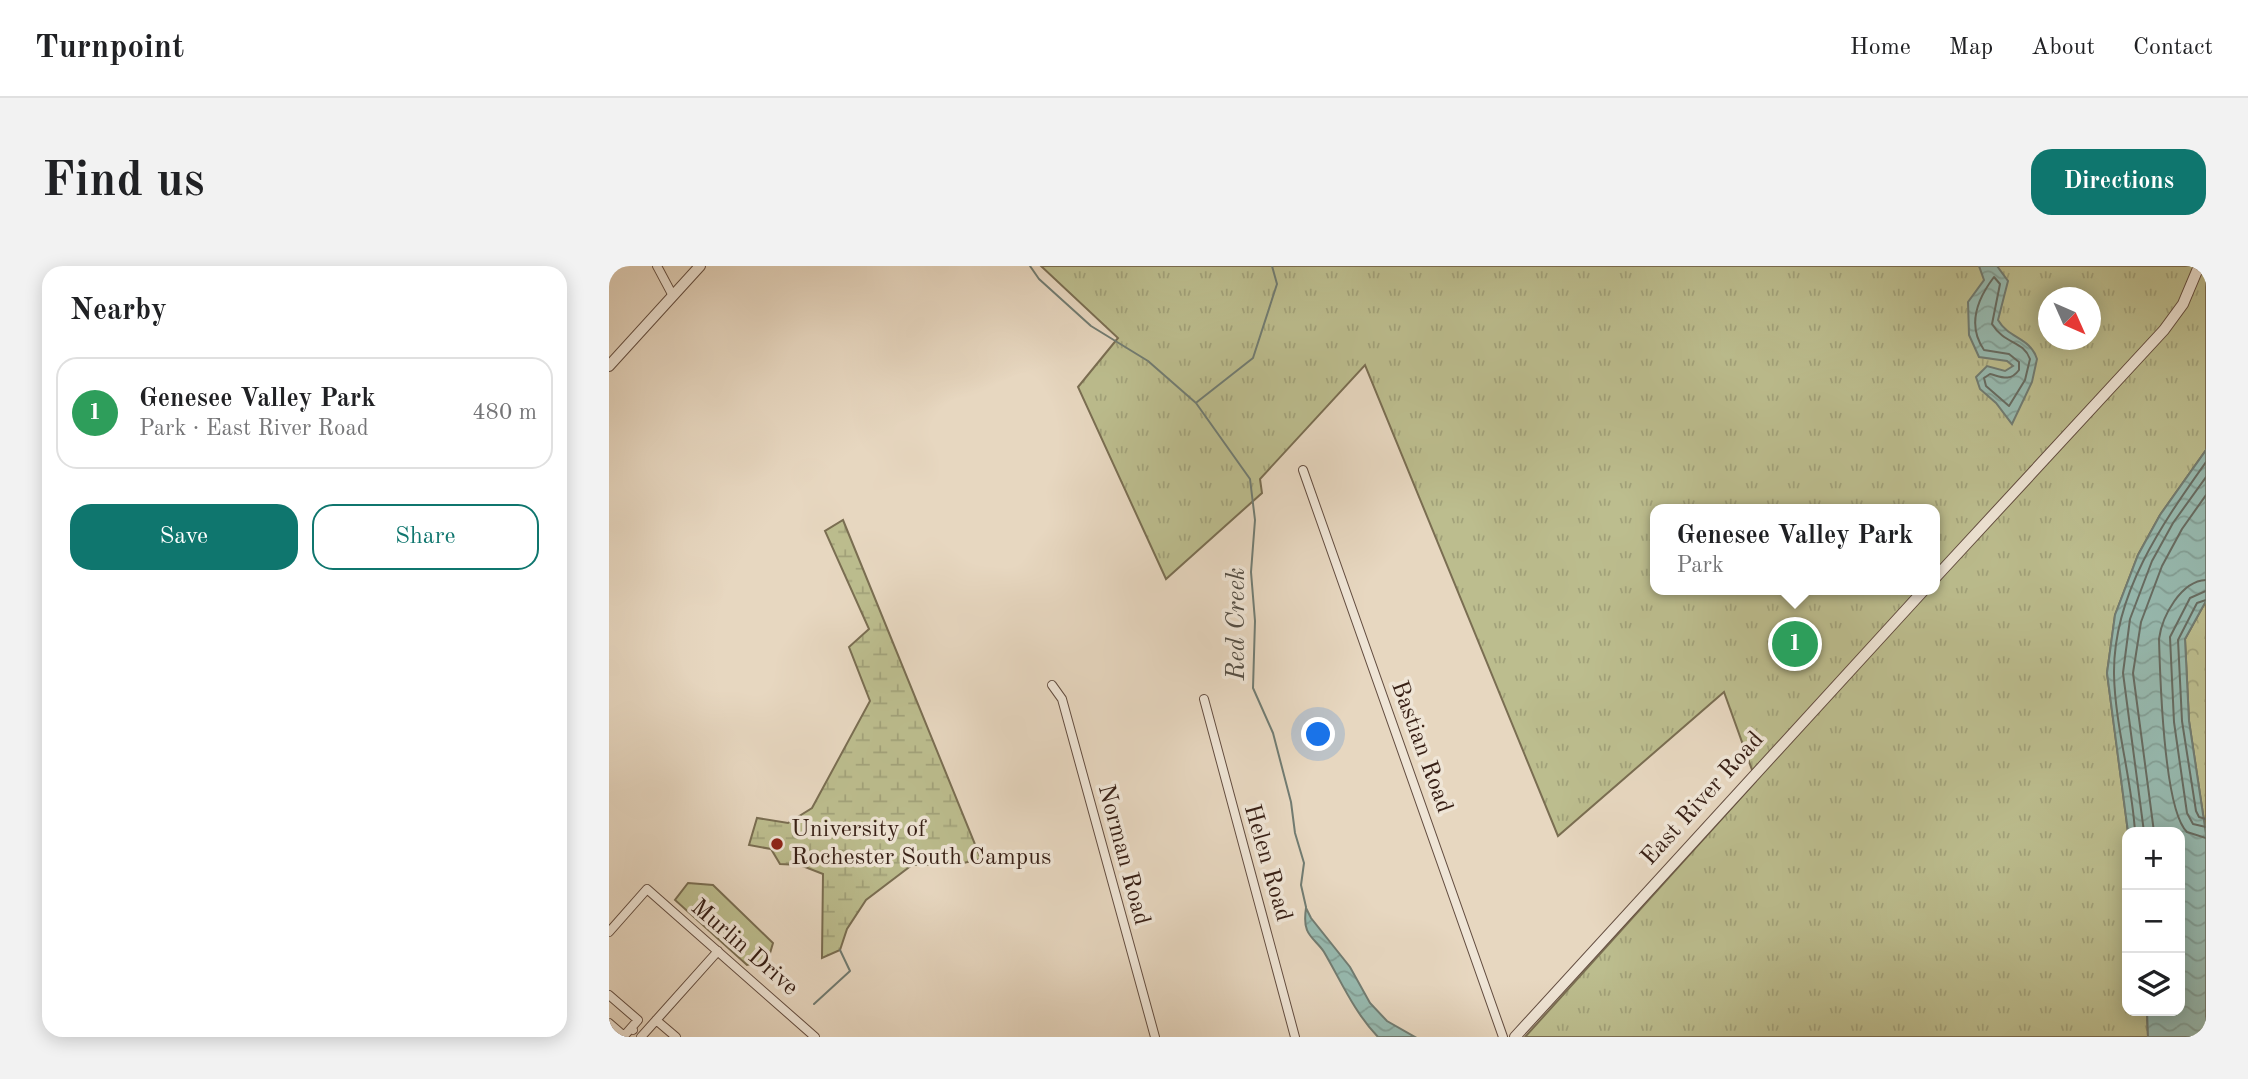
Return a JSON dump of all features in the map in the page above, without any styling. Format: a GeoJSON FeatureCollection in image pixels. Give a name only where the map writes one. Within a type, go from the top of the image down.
{"type":"FeatureCollection","features":[{"type":"Feature","properties":{"kind":"street"},"geometry":{"type":"LineString","coordinates":[[657,266],[673,296]]}},
{"type":"Feature","properties":{"kind":"street"},"geometry":{"type":"LineString","coordinates":[[609,366],[700,266]]}},
{"type":"Feature","properties":{"kind":"street"},"geometry":{"type":"LineString","coordinates":[[1940,573],[2164,330],[2183,304],[2199,266]]}},
{"type":"Feature","properties":{"kind":"street","name":"Bastian Road"},"geometry":{"type":"LineString","coordinates":[[1303,470],[1503,1037]]}},
{"type":"Feature","properties":{"kind":"street","name":"East River Road"},"geometry":{"type":"LineString","coordinates":[[1515,1037],[1919,595]]}},
{"type":"Feature","properties":{"kind":"street","name":"Norman Road"},"geometry":{"type":"LineString","coordinates":[[1052,685],[1062,699],[1155,1037]]}},
{"type":"Feature","properties":{"kind":"street","name":"Helen Road"},"geometry":{"type":"LineString","coordinates":[[1204,699],[1295,1037]]}},
{"type":"Feature","properties":{"kind":"street","name":"Murlin Drive"},"geometry":{"type":"LineString","coordinates":[[609,932],[647,889],[815,1037]]}},
{"type":"Feature","properties":{"kind":"street"},"geometry":{"type":"LineString","coordinates":[[641,1037],[718,951]]}},
{"type":"Feature","properties":{"kind":"street"},"geometry":{"type":"LineString","coordinates":[[609,995],[638,1020],[624,1036],[609,1023]]}},
{"type":"Feature","properties":{"kind":"street"},"geometry":{"type":"LineString","coordinates":[[656,1020],[676,1037]]}},
{"type":"Feature","properties":{"kind":"green space"},"geometry":{"type":"Polygon","coordinates":[[[1041,266],[2206,266],[2206,450],[2160,515],[2138,555],[2115,615],[2107,673],[2127,827],[2122,827],[2122,1016],[2147,1016],[2148,1037],[1525,1037],[1756,781],[1724,692],[1558,836],[1365,365],[1260,479],[1262,493],[1166,579],[1078,387],[1118,338],[1041,266]]]}},
{"type":"Feature","properties":{"kind":"green space"},"geometry":{"type":"Polygon","coordinates":[[[843,520],[981,859],[959,864],[912,865],[866,900],[847,929],[840,950],[822,958],[823,874],[800,865],[780,864],[771,849],[749,845],[757,818],[788,823],[812,808],[870,701],[849,647],[869,629],[825,531],[843,520]]]}},
{"type":"Feature","properties":{"kind":"green space"},"geometry":{"type":"Polygon","coordinates":[[[2206,601],[2206,834],[2189,721],[2185,639],[2206,601]]]}},
{"type":"Feature","properties":{"kind":"green space"},"geometry":{"type":"Polygon","coordinates":[[[688,883],[713,885],[773,943],[768,960],[747,965],[675,900],[688,883]]]}},
{"type":"Feature","properties":{"kind":"water"},"geometry":{"type":"Polygon","coordinates":[[[1979,266],[1997,266],[2008,281],[1998,320],[2029,346],[2037,359],[2032,382],[2012,424],[1996,403],[1980,389],[1976,377],[1987,366],[2005,371],[2013,366],[2007,361],[1979,357],[1969,335],[1968,302],[1984,280],[1979,266]]]}},
{"type":"Feature","properties":{"kind":"water"},"geometry":{"type":"Polygon","coordinates":[[[2206,450],[2206,601],[2185,639],[2189,721],[2206,834],[2206,1037],[2148,1037],[2147,1016],[2185,1016],[2185,827],[2127,827],[2107,673],[2115,615],[2138,555],[2160,515],[2206,450]]]}},
{"type":"Feature","properties":{"kind":"water"},"geometry":{"type":"Polygon","coordinates":[[[1306,908],[1350,967],[1370,1003],[1387,1021],[1415,1037],[1378,1037],[1369,1027],[1324,952],[1308,933],[1305,922],[1306,908]]]}},
{"type":"Feature","properties":{"kind":"waterway","name":"Red Creek"},"geometry":{"type":"LineString","coordinates":[[1030,266],[1039,279],[1091,326],[1148,361],[1196,403],[1250,479],[1255,520],[1251,572],[1255,621],[1253,688],[1273,733],[1291,802],[1295,833],[1304,863],[1301,885],[1306,907]]}},
{"type":"Feature","properties":{"kind":"waterway","name":"Red Creek"},"geometry":{"type":"LineString","coordinates":[[1197,402],[1253,358],[1277,284],[1272,266]]}},
{"type":"Feature","properties":{"kind":"waterway"},"geometry":{"type":"LineString","coordinates":[[814,1004],[850,971],[840,950]]}},
{"type":"Feature","properties":{"kind":"place","name":"Genesee Valley Park"},"geometry":{"type":"Point","coordinates":[1795,644]}},
{"type":"Feature","properties":{"kind":"place","name":"University of Rochester South Campus"},"geometry":{"type":"Point","coordinates":[777,844]}}]}
